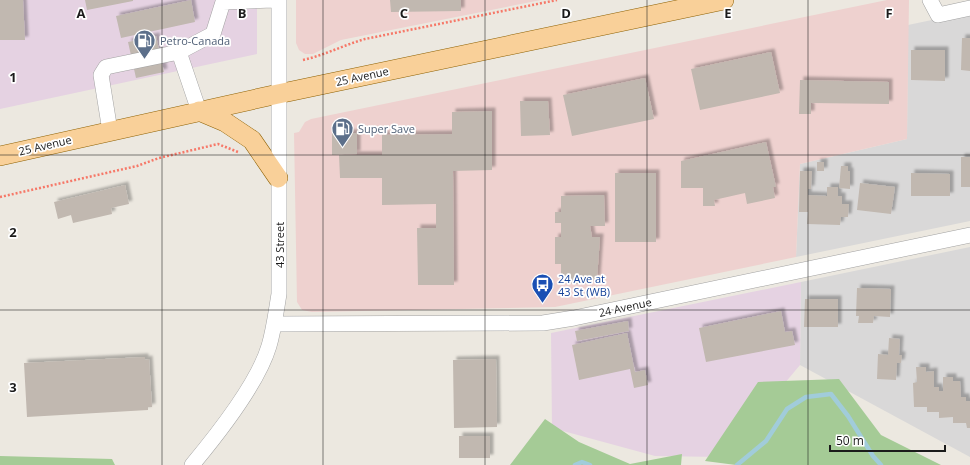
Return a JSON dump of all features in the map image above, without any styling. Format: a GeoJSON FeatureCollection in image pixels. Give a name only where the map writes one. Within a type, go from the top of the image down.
{"type":"FeatureCollection","features":[{"type":"Feature","properties":{"kind":"main road","name":"25 Avenue"},"geometry":{"type":"LineString","coordinates":[[0,156],[199,111],[724,0]]}},
{"type":"Feature","properties":{"kind":"main road"},"geometry":{"type":"LineString","coordinates":[[199,111],[225,122],[252,140],[278,178]]}},
{"type":"Feature","properties":{"kind":"street"},"geometry":{"type":"LineString","coordinates":[[110,131],[101,75],[106,67],[179,52],[213,34],[223,2],[272,0]]}},
{"type":"Feature","properties":{"kind":"street","name":"43 Street"},"geometry":{"type":"LineString","coordinates":[[197,460],[231,414],[257,373],[269,347],[274,324],[279,294],[278,94],[280,0]]}},
{"type":"Feature","properties":{"kind":"street"},"geometry":{"type":"LineString","coordinates":[[930,0],[938,15],[970,8]]}},
{"type":"Feature","properties":{"kind":"street"},"geometry":{"type":"LineString","coordinates":[[179,52],[199,111]]}},
{"type":"Feature","properties":{"kind":"street","name":"24 Avenue"},"geometry":{"type":"LineString","coordinates":[[274,324],[543,323],[574,318],[970,235]]}},
{"type":"Feature","properties":{"kind":"path"},"geometry":{"type":"LineString","coordinates":[[304,60],[321,56],[344,45],[366,39],[558,0]]}},
{"type":"Feature","properties":{"kind":"path"},"geometry":{"type":"LineString","coordinates":[[0,197],[137,166],[159,158],[218,144],[239,153],[244,148]]}},
{"type":"Feature","properties":{"kind":"shaded area"},"geometry":{"type":"Polygon","coordinates":[[[0,0],[257,0],[257,54],[0,109],[0,0]]]}},
{"type":"Feature","properties":{"kind":"shaded area"},"geometry":{"type":"Polygon","coordinates":[[[296,0],[541,0],[341,40],[313,54],[305,54],[299,50],[296,43],[296,0]]]}},
{"type":"Feature","properties":{"kind":"shaded area"},"geometry":{"type":"Polygon","coordinates":[[[887,0],[909,0],[907,139],[800,164],[796,257],[555,307],[312,312],[302,310],[297,302],[294,133],[299,132],[305,122],[311,119],[887,0]]]}},
{"type":"Feature","properties":{"kind":"shaded area"},"geometry":{"type":"Polygon","coordinates":[[[970,12],[970,221],[796,257],[800,164],[907,139],[908,25],[970,12]]]}},
{"type":"Feature","properties":{"kind":"shaded area"},"geometry":{"type":"Polygon","coordinates":[[[970,247],[970,457],[800,365],[801,282],[970,247]]]}},
{"type":"Feature","properties":{"kind":"shaded area"},"geometry":{"type":"Polygon","coordinates":[[[801,282],[800,365],[721,457],[655,456],[552,428],[551,333],[801,282]]]}},
{"type":"Feature","properties":{"kind":"green space"},"geometry":{"type":"Polygon","coordinates":[[[839,379],[881,435],[941,465],[736,465],[705,461],[758,382],[839,379]]]}},
{"type":"Feature","properties":{"kind":"green space"},"geometry":{"type":"Polygon","coordinates":[[[545,419],[579,442],[630,464],[682,454],[681,465],[510,465],[545,419]]]}},
{"type":"Feature","properties":{"kind":"green space"},"geometry":{"type":"Polygon","coordinates":[[[0,456],[112,459],[115,465],[0,465],[0,456]]]}},
{"type":"Feature","properties":{"kind":"building"},"geometry":{"type":"Polygon","coordinates":[[[0,0],[23,0],[25,40],[0,40],[0,0]]]}},
{"type":"Feature","properties":{"kind":"building"},"geometry":{"type":"Polygon","coordinates":[[[85,0],[133,0],[133,1],[87,10],[85,0]]]}},
{"type":"Feature","properties":{"kind":"building"},"geometry":{"type":"Polygon","coordinates":[[[191,0],[195,22],[121,38],[116,16],[191,0]]]}},
{"type":"Feature","properties":{"kind":"building"},"geometry":{"type":"Polygon","coordinates":[[[390,0],[461,0],[461,11],[391,12],[390,0]]]}},
{"type":"Feature","properties":{"kind":"building"},"geometry":{"type":"Polygon","coordinates":[[[156,36],[164,72],[136,78],[128,42],[156,36]]]}},
{"type":"Feature","properties":{"kind":"building"},"geometry":{"type":"Polygon","coordinates":[[[962,38],[970,38],[970,71],[961,70],[962,38]]]}},
{"type":"Feature","properties":{"kind":"building"},"geometry":{"type":"Polygon","coordinates":[[[911,50],[945,50],[945,81],[911,80],[911,50]]]}},
{"type":"Feature","properties":{"kind":"building"},"geometry":{"type":"Polygon","coordinates":[[[771,52],[780,93],[700,110],[691,69],[771,52]]]}},
{"type":"Feature","properties":{"kind":"building"},"geometry":{"type":"Polygon","coordinates":[[[645,78],[654,119],[572,136],[563,95],[645,78]]]}},
{"type":"Feature","properties":{"kind":"building"},"geometry":{"type":"Polygon","coordinates":[[[800,80],[889,82],[889,104],[811,103],[811,114],[799,114],[800,80]]]}},
{"type":"Feature","properties":{"kind":"building"},"geometry":{"type":"Polygon","coordinates":[[[520,101],[548,101],[550,135],[521,136],[520,101]]]}},
{"type":"Feature","properties":{"kind":"building"},"geometry":{"type":"Polygon","coordinates":[[[492,111],[492,170],[453,171],[454,285],[418,285],[417,228],[436,228],[436,204],[382,205],[382,178],[340,178],[339,155],[382,155],[382,135],[452,134],[452,112],[492,111]]]}},
{"type":"Feature","properties":{"kind":"building"},"geometry":{"type":"Polygon","coordinates":[[[332,133],[357,133],[357,154],[332,155],[332,133]]]}},
{"type":"Feature","properties":{"kind":"building"},"geometry":{"type":"Polygon","coordinates":[[[766,142],[776,187],[773,187],[775,198],[747,204],[745,193],[714,200],[715,206],[703,206],[703,188],[681,188],[681,161],[766,142]]]}},
{"type":"Feature","properties":{"kind":"building"},"geometry":{"type":"Polygon","coordinates":[[[961,157],[970,157],[970,187],[961,187],[961,157]]]}},
{"type":"Feature","properties":{"kind":"building"},"geometry":{"type":"Polygon","coordinates":[[[817,162],[824,162],[824,171],[817,171],[817,162]]]}},
{"type":"Feature","properties":{"kind":"building"},"geometry":{"type":"Polygon","coordinates":[[[841,166],[848,166],[848,171],[850,171],[850,189],[839,188],[841,166]]]}},
{"type":"Feature","properties":{"kind":"building"},"geometry":{"type":"Polygon","coordinates":[[[800,171],[812,171],[811,189],[808,189],[808,195],[827,196],[827,187],[838,187],[838,196],[842,196],[842,204],[849,204],[848,217],[841,217],[840,225],[807,224],[808,212],[799,212],[800,171]]]}},
{"type":"Feature","properties":{"kind":"building"},"geometry":{"type":"Polygon","coordinates":[[[615,173],[656,173],[656,242],[615,242],[615,173]]]}},
{"type":"Feature","properties":{"kind":"building"},"geometry":{"type":"Polygon","coordinates":[[[911,173],[950,174],[950,196],[911,196],[911,173]]]}},
{"type":"Feature","properties":{"kind":"building"},"geometry":{"type":"Polygon","coordinates":[[[860,183],[895,187],[891,214],[857,210],[860,183]]]}},
{"type":"Feature","properties":{"kind":"building"},"geometry":{"type":"Polygon","coordinates":[[[125,185],[129,204],[111,208],[112,214],[73,223],[71,215],[58,219],[54,202],[125,185]]]}},
{"type":"Feature","properties":{"kind":"building"},"geometry":{"type":"Polygon","coordinates":[[[604,195],[605,226],[590,226],[592,237],[600,237],[597,279],[592,279],[592,283],[561,283],[561,264],[555,264],[555,237],[561,237],[561,223],[555,223],[555,212],[561,212],[561,196],[604,195]]]}},
{"type":"Feature","properties":{"kind":"building"},"geometry":{"type":"Polygon","coordinates":[[[857,288],[891,289],[890,317],[874,316],[873,323],[858,323],[859,316],[856,316],[857,288]]]}},
{"type":"Feature","properties":{"kind":"building"},"geometry":{"type":"Polygon","coordinates":[[[805,299],[838,299],[838,327],[804,327],[805,299]]]}},
{"type":"Feature","properties":{"kind":"building"},"geometry":{"type":"Polygon","coordinates":[[[781,311],[785,332],[792,331],[795,345],[706,362],[699,328],[781,311]]]}},
{"type":"Feature","properties":{"kind":"building"},"geometry":{"type":"Polygon","coordinates":[[[628,321],[629,331],[577,341],[575,331],[628,321]]]}},
{"type":"Feature","properties":{"kind":"building"},"geometry":{"type":"Polygon","coordinates":[[[627,333],[635,372],[645,370],[648,385],[634,388],[630,369],[579,380],[572,345],[627,333]]]}},
{"type":"Feature","properties":{"kind":"building"},"geometry":{"type":"Polygon","coordinates":[[[889,338],[900,339],[899,355],[902,355],[901,363],[897,363],[896,380],[877,379],[878,354],[888,355],[889,338]]]}},
{"type":"Feature","properties":{"kind":"building"},"geometry":{"type":"Polygon","coordinates":[[[145,357],[145,360],[149,359],[152,407],[148,407],[148,410],[27,417],[24,363],[145,357]]]}},
{"type":"Feature","properties":{"kind":"building"},"geometry":{"type":"Polygon","coordinates":[[[496,359],[497,427],[454,428],[453,360],[496,359]]]}},
{"type":"Feature","properties":{"kind":"building"},"geometry":{"type":"Polygon","coordinates":[[[916,367],[926,367],[926,372],[934,371],[934,387],[939,387],[939,391],[943,391],[943,377],[953,377],[953,381],[960,381],[961,397],[966,397],[966,401],[970,401],[970,428],[967,428],[966,423],[953,423],[953,417],[939,418],[939,412],[927,412],[927,407],[914,407],[913,383],[917,382],[916,367]]]}},
{"type":"Feature","properties":{"kind":"building"},"geometry":{"type":"Polygon","coordinates":[[[459,436],[490,436],[490,458],[459,458],[459,436]]]}},
{"type":"Feature","properties":{"kind":"waterway"},"geometry":{"type":"LineString","coordinates":[[737,465],[766,441],[787,409],[806,397],[831,394],[848,416],[873,456],[881,465]]}},
{"type":"Feature","properties":{"kind":"waterway"},"geometry":{"type":"LineString","coordinates":[[575,465],[582,462],[590,465]]}},
{"type":"Feature","properties":{"kind":"place","name":"Petro-Canada"},"geometry":{"type":"Point","coordinates":[145,60]}},
{"type":"Feature","properties":{"kind":"place","name":"Super Save"},"geometry":{"type":"Point","coordinates":[342,148]}},
{"type":"Feature","properties":{"kind":"place","name":"24 Ave at 43 St (WB)"},"geometry":{"type":"Point","coordinates":[542,304]}}]}
